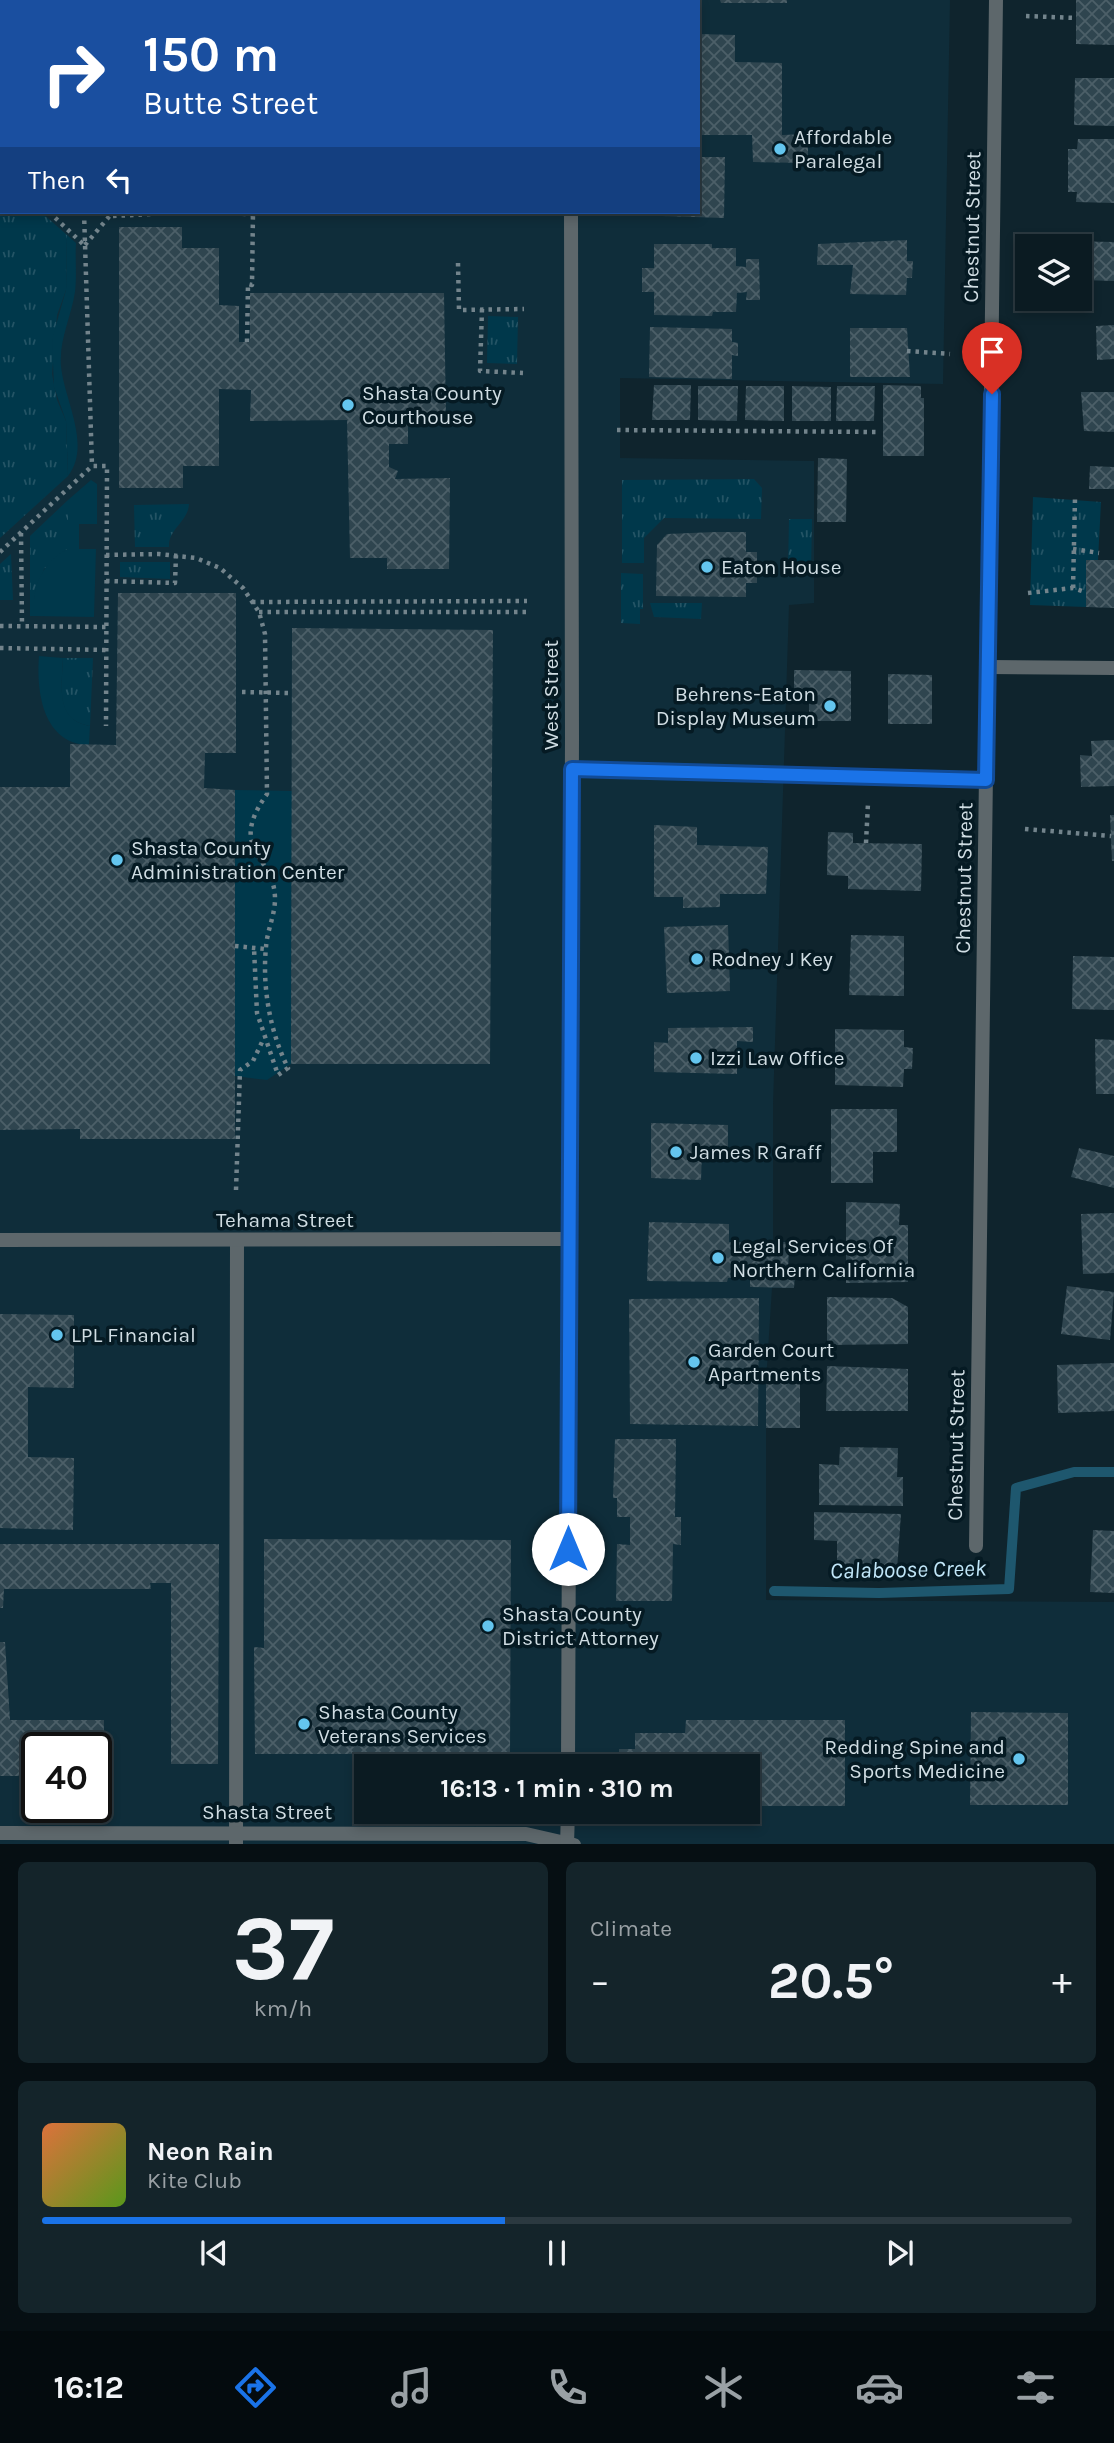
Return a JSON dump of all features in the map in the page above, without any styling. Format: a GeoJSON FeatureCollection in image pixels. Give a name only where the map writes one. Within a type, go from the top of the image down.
{"type":"FeatureCollection","features":[{"type":"Feature","properties":{"kind":"street","name":"Chestnut Street"},"geometry":{"type":"LineString","coordinates":[[976,1546],[996,0]]}},
{"type":"Feature","properties":{"kind":"street","name":"West Street"},"geometry":{"type":"LineString","coordinates":[[568,1754],[571,214]]}},
{"type":"Feature","properties":{"kind":"street"},"geometry":{"type":"LineString","coordinates":[[989,667],[1114,668]]}},
{"type":"Feature","properties":{"kind":"street"},"geometry":{"type":"LineString","coordinates":[[572,769],[986,780]]}},
{"type":"Feature","properties":{"kind":"street","name":"Tehama Street"},"geometry":{"type":"LineString","coordinates":[[0,1240],[571,1239]]}},
{"type":"Feature","properties":{"kind":"street"},"geometry":{"type":"LineString","coordinates":[[236,1839],[237,1241]]}},
{"type":"Feature","properties":{"kind":"street"},"geometry":{"type":"LineString","coordinates":[[569,1824],[570,1844]]}},
{"type":"Feature","properties":{"kind":"street","name":"Shasta Street"},"geometry":{"type":"LineString","coordinates":[[0,1833],[236,1839],[526,1834],[570,1844]]}},
{"type":"Feature","properties":{"kind":"path"},"geometry":{"type":"LineString","coordinates":[[1026,16],[1076,18]]}},
{"type":"Feature","properties":{"kind":"path"},"geometry":{"type":"LineString","coordinates":[[51,214],[85,246]]}},
{"type":"Feature","properties":{"kind":"path"},"geometry":{"type":"LineString","coordinates":[[84,214],[92,467]]}},
{"type":"Feature","properties":{"kind":"path"},"geometry":{"type":"LineString","coordinates":[[85,246],[113,214]]}},
{"type":"Feature","properties":{"kind":"path"},"geometry":{"type":"LineString","coordinates":[[247,342],[248,284],[252,285],[253,214]]}},
{"type":"Feature","properties":{"kind":"path"},"geometry":{"type":"LineString","coordinates":[[458,263],[459,310],[524,309]]}},
{"type":"Feature","properties":{"kind":"path"},"geometry":{"type":"LineString","coordinates":[[482,309],[480,371],[523,373]]}},
{"type":"Feature","properties":{"kind":"path"},"geometry":{"type":"LineString","coordinates":[[907,351],[950,354]]}},
{"type":"Feature","properties":{"kind":"path"},"geometry":{"type":"LineString","coordinates":[[617,430],[876,432]]}},
{"type":"Feature","properties":{"kind":"path"},"geometry":{"type":"LineString","coordinates":[[0,552],[92,467],[107,466],[106,726]]}},
{"type":"Feature","properties":{"kind":"path"},"geometry":{"type":"LineString","coordinates":[[1073,587],[1074,498]]}},
{"type":"Feature","properties":{"kind":"path"},"geometry":{"type":"LineString","coordinates":[[20,533],[22,626]]}},
{"type":"Feature","properties":{"kind":"path"},"geometry":{"type":"LineString","coordinates":[[1073,549],[1099,553]]}},
{"type":"Feature","properties":{"kind":"path"},"geometry":{"type":"LineString","coordinates":[[106,555],[176,555],[196,558],[220,568],[236,581],[259,612],[265,634],[267,794],[253,814],[251,825],[255,850],[274,890],[265,949],[271,1022],[288,1068],[278,1075],[257,1013],[254,948]]}},
{"type":"Feature","properties":{"kind":"path"},"geometry":{"type":"LineString","coordinates":[[106,581],[175,583],[176,555]]}},
{"type":"Feature","properties":{"kind":"path"},"geometry":{"type":"LineString","coordinates":[[1028,593],[1073,587],[1085,592]]}},
{"type":"Feature","properties":{"kind":"path"},"geometry":{"type":"LineString","coordinates":[[252,602],[527,601]]}},
{"type":"Feature","properties":{"kind":"path"},"geometry":{"type":"LineString","coordinates":[[259,612],[527,612]]}},
{"type":"Feature","properties":{"kind":"path"},"geometry":{"type":"LineString","coordinates":[[0,626],[106,627]]}},
{"type":"Feature","properties":{"kind":"path"},"geometry":{"type":"LineString","coordinates":[[0,648],[106,650]]}},
{"type":"Feature","properties":{"kind":"path"},"geometry":{"type":"LineString","coordinates":[[243,692],[290,693]]}},
{"type":"Feature","properties":{"kind":"path"},"geometry":{"type":"LineString","coordinates":[[866,843],[868,803]]}},
{"type":"Feature","properties":{"kind":"path"},"geometry":{"type":"LineString","coordinates":[[1025,829],[1111,835]]}},
{"type":"Feature","properties":{"kind":"path"},"geometry":{"type":"LineString","coordinates":[[235,946],[265,949]]}},
{"type":"Feature","properties":{"kind":"path"},"geometry":{"type":"LineString","coordinates":[[236,1190],[240,1070],[253,1061],[264,1039]]}},
{"type":"Feature","properties":{"kind":"shaded area"},"geometry":{"type":"Polygon","coordinates":[[[700,0],[950,0],[943,384],[620,378],[620,458],[814,461],[814,603],[789,605],[773,1105],[773,1241],[789,1242],[788,1273],[795,1274],[794,1288],[772,1288],[766,1382],[766,1600],[1114,1602],[1114,1844],[0,1844],[0,214],[700,214],[700,0]]]}},
{"type":"Feature","properties":{"kind":"green space"},"geometry":{"type":"Polygon","coordinates":[[[0,214],[43,214],[67,235],[66,290],[57,315],[52,374],[57,400],[66,421],[68,476],[0,538],[0,214]]]}},
{"type":"Feature","properties":{"kind":"green space"},"geometry":{"type":"Polygon","coordinates":[[[67,235],[76,243],[76,280],[62,347],[61,366],[77,437],[75,464],[68,476],[66,421],[54,387],[52,339],[66,290],[67,235]]]}},
{"type":"Feature","properties":{"kind":"green space"},"geometry":{"type":"Polygon","coordinates":[[[488,316],[518,317],[517,364],[487,363],[488,316]]]}},
{"type":"Feature","properties":{"kind":"green space"},"geometry":{"type":"Polygon","coordinates":[[[754,479],[762,488],[761,519],[664,518],[644,538],[644,563],[622,563],[622,480],[754,479]]]}},
{"type":"Feature","properties":{"kind":"green space"},"geometry":{"type":"Polygon","coordinates":[[[91,480],[97,484],[97,524],[79,524],[79,549],[96,549],[94,617],[30,616],[30,599],[34,599],[41,576],[54,558],[68,549],[68,500],[91,480]]]}},
{"type":"Feature","properties":{"kind":"green space"},"geometry":{"type":"Polygon","coordinates":[[[1033,497],[1101,502],[1098,560],[1086,560],[1086,607],[1030,605],[1033,497]]]}},
{"type":"Feature","properties":{"kind":"green space"},"geometry":{"type":"Polygon","coordinates":[[[68,500],[68,549],[44,569],[34,599],[30,599],[30,536],[68,500]]]}},
{"type":"Feature","properties":{"kind":"green space"},"geometry":{"type":"Polygon","coordinates":[[[189,504],[185,516],[172,535],[169,547],[135,547],[134,505],[189,504]]]}},
{"type":"Feature","properties":{"kind":"green space"},"geometry":{"type":"Polygon","coordinates":[[[789,519],[812,519],[811,573],[788,572],[789,519]]]}},
{"type":"Feature","properties":{"kind":"green space"},"geometry":{"type":"Polygon","coordinates":[[[11,554],[13,600],[0,600],[0,564],[11,554]]]}},
{"type":"Feature","properties":{"kind":"green space"},"geometry":{"type":"Polygon","coordinates":[[[120,562],[170,562],[170,579],[120,577],[120,562]]]}},
{"type":"Feature","properties":{"kind":"green space"},"geometry":{"type":"Polygon","coordinates":[[[621,573],[643,574],[640,624],[621,623],[621,573]]]}},
{"type":"Feature","properties":{"kind":"green space"},"geometry":{"type":"Polygon","coordinates":[[[650,603],[702,603],[701,619],[654,617],[650,603]]]}},
{"type":"Feature","properties":{"kind":"green space"},"geometry":{"type":"Polygon","coordinates":[[[39,656],[63,658],[63,700],[71,717],[90,726],[89,745],[62,736],[46,714],[39,686],[39,656]]]}},
{"type":"Feature","properties":{"kind":"green space"},"geometry":{"type":"Polygon","coordinates":[[[63,658],[93,658],[90,726],[78,723],[65,709],[62,690],[63,658]]]}},
{"type":"Feature","properties":{"kind":"green space"},"geometry":{"type":"Polygon","coordinates":[[[235,790],[292,791],[291,1064],[267,1080],[235,1076],[235,790]]]}},
{"type":"Feature","properties":{"kind":"building"},"geometry":{"type":"Polygon","coordinates":[[[720,0],[787,0],[787,3],[721,3],[720,0]]]}},
{"type":"Feature","properties":{"kind":"building"},"geometry":{"type":"Polygon","coordinates":[[[1076,0],[1114,0],[1114,45],[1076,44],[1076,0]]]}},
{"type":"Feature","properties":{"kind":"building"},"geometry":{"type":"Polygon","coordinates":[[[700,34],[735,35],[735,62],[782,63],[782,135],[808,134],[808,163],[753,162],[752,135],[700,135],[700,34]]]}},
{"type":"Feature","properties":{"kind":"building"},"geometry":{"type":"Polygon","coordinates":[[[1075,78],[1114,78],[1114,126],[1074,125],[1075,78]]]}},
{"type":"Feature","properties":{"kind":"building"},"geometry":{"type":"Polygon","coordinates":[[[1078,139],[1114,139],[1114,203],[1076,202],[1077,192],[1068,192],[1068,149],[1077,149],[1078,139]]]}},
{"type":"Feature","properties":{"kind":"building"},"geometry":{"type":"Polygon","coordinates":[[[700,157],[725,157],[724,218],[663,216],[700,214],[700,157]]]}},
{"type":"Feature","properties":{"kind":"building","name":"Shasta County Courthouse"},"geometry":{"type":"Polygon","coordinates":[[[119,227],[182,227],[182,248],[219,248],[219,305],[239,306],[239,342],[250,342],[250,293],[444,293],[446,420],[408,420],[408,444],[389,444],[389,467],[398,471],[395,479],[450,478],[449,569],[387,569],[387,558],[350,558],[347,420],[250,421],[251,390],[219,389],[219,466],[183,466],[183,488],[119,488],[119,227]]]}},
{"type":"Feature","properties":{"kind":"building"},"geometry":{"type":"Polygon","coordinates":[[[907,240],[907,261],[913,261],[912,278],[907,278],[906,295],[850,294],[853,265],[817,265],[818,244],[907,240]]]}},
{"type":"Feature","properties":{"kind":"building"},"geometry":{"type":"Polygon","coordinates":[[[1092,242],[1114,242],[1114,281],[1092,280],[1092,242]]]}},
{"type":"Feature","properties":{"kind":"building"},"geometry":{"type":"Polygon","coordinates":[[[654,244],[712,244],[712,248],[736,248],[736,266],[746,267],[746,259],[759,259],[760,300],[746,300],[747,292],[737,293],[736,312],[713,312],[712,316],[654,315],[654,292],[642,292],[642,268],[654,268],[654,244]]]}},
{"type":"Feature","properties":{"kind":"building"},"geometry":{"type":"Polygon","coordinates":[[[1114,325],[1114,359],[1097,360],[1096,326],[1114,325]]]}},
{"type":"Feature","properties":{"kind":"building"},"geometry":{"type":"Polygon","coordinates":[[[650,327],[732,329],[732,342],[738,343],[738,356],[732,355],[732,379],[649,377],[650,327]]]}},
{"type":"Feature","properties":{"kind":"building"},"geometry":{"type":"Polygon","coordinates":[[[850,328],[907,328],[910,377],[850,377],[850,328]]]}},
{"type":"Feature","properties":{"kind":"building"},"geometry":{"type":"Polygon","coordinates":[[[654,385],[691,385],[690,420],[652,420],[654,385]]]}},
{"type":"Feature","properties":{"kind":"building"},"geometry":{"type":"Polygon","coordinates":[[[883,385],[921,386],[921,398],[924,398],[924,456],[883,456],[883,385]]]}},
{"type":"Feature","properties":{"kind":"building"},"geometry":{"type":"Polygon","coordinates":[[[698,386],[738,386],[737,421],[698,420],[698,386]]]}},
{"type":"Feature","properties":{"kind":"building"},"geometry":{"type":"Polygon","coordinates":[[[746,386],[784,386],[784,421],[745,420],[746,386]]]}},
{"type":"Feature","properties":{"kind":"building"},"geometry":{"type":"Polygon","coordinates":[[[792,386],[831,387],[831,421],[792,421],[792,386]]]}},
{"type":"Feature","properties":{"kind":"building"},"geometry":{"type":"Polygon","coordinates":[[[837,386],[875,386],[874,421],[836,421],[837,386]]]}},
{"type":"Feature","properties":{"kind":"building"},"geometry":{"type":"Polygon","coordinates":[[[1081,392],[1114,392],[1114,432],[1084,431],[1081,392]]]}},
{"type":"Feature","properties":{"kind":"building"},"geometry":{"type":"Polygon","coordinates":[[[818,458],[847,459],[846,522],[817,522],[818,458]]]}},
{"type":"Feature","properties":{"kind":"building"},"geometry":{"type":"Polygon","coordinates":[[[1090,466],[1114,467],[1114,489],[1089,489],[1090,466]]]}},
{"type":"Feature","properties":{"kind":"building","name":"Eaton House"},"geometry":{"type":"Polygon","coordinates":[[[746,532],[746,552],[757,552],[757,583],[746,583],[746,597],[656,596],[657,545],[667,534],[746,532]]]}},
{"type":"Feature","properties":{"kind":"building"},"geometry":{"type":"Polygon","coordinates":[[[1086,560],[1114,560],[1114,608],[1086,607],[1086,560]]]}},
{"type":"Feature","properties":{"kind":"building","name":"Shasta County Administration Center"},"geometry":{"type":"Polygon","coordinates":[[[118,593],[236,593],[236,753],[205,753],[204,788],[235,790],[235,1139],[80,1139],[80,1129],[0,1130],[0,787],[70,787],[70,744],[116,745],[118,593]]]}},
{"type":"Feature","properties":{"kind":"building"},"geometry":{"type":"Polygon","coordinates":[[[292,628],[493,630],[490,1064],[291,1064],[292,628]]]}},
{"type":"Feature","properties":{"kind":"building","name":"Behrens-Eaton Display Museum"},"geometry":{"type":"Polygon","coordinates":[[[794,670],[851,671],[851,721],[809,721],[809,692],[794,692],[794,670]]]}},
{"type":"Feature","properties":{"kind":"building"},"geometry":{"type":"Polygon","coordinates":[[[888,674],[932,675],[932,724],[888,724],[888,674]]]}},
{"type":"Feature","properties":{"kind":"building"},"geometry":{"type":"Polygon","coordinates":[[[1114,740],[1114,786],[1081,787],[1080,755],[1092,756],[1091,741],[1114,740]]]}},
{"type":"Feature","properties":{"kind":"building"},"geometry":{"type":"Polygon","coordinates":[[[1110,815],[1114,815],[1114,861],[1112,861],[1110,815]]]}},
{"type":"Feature","properties":{"kind":"building"},"geometry":{"type":"Polygon","coordinates":[[[654,825],[697,827],[697,845],[768,847],[766,894],[720,894],[720,907],[683,908],[683,897],[654,897],[654,825]]]}},
{"type":"Feature","properties":{"kind":"building"},"geometry":{"type":"Polygon","coordinates":[[[828,832],[853,833],[853,843],[922,844],[921,891],[848,889],[848,876],[827,875],[828,832]]]}},
{"type":"Feature","properties":{"kind":"building","name":"Rodney J Key"},"geometry":{"type":"Polygon","coordinates":[[[728,925],[730,991],[667,993],[664,927],[728,925]]]}},
{"type":"Feature","properties":{"kind":"building"},"geometry":{"type":"Polygon","coordinates":[[[851,935],[904,936],[904,996],[849,995],[851,935]]]}},
{"type":"Feature","properties":{"kind":"building"},"geometry":{"type":"Polygon","coordinates":[[[1073,956],[1114,957],[1114,1010],[1072,1009],[1073,956]]]}},
{"type":"Feature","properties":{"kind":"building","name":"Izzi Law Office"},"geometry":{"type":"Polygon","coordinates":[[[753,1027],[753,1042],[737,1041],[737,1074],[654,1072],[654,1042],[668,1043],[668,1028],[753,1027]]]}},
{"type":"Feature","properties":{"kind":"building"},"geometry":{"type":"Polygon","coordinates":[[[835,1029],[904,1030],[904,1047],[913,1048],[912,1069],[904,1069],[903,1087],[835,1085],[835,1029]]]}},
{"type":"Feature","properties":{"kind":"building"},"geometry":{"type":"Polygon","coordinates":[[[1095,1039],[1114,1040],[1114,1094],[1096,1094],[1095,1039]]]}},
{"type":"Feature","properties":{"kind":"building"},"geometry":{"type":"Polygon","coordinates":[[[831,1109],[897,1109],[897,1152],[873,1152],[873,1183],[831,1183],[831,1109]]]}},
{"type":"Feature","properties":{"kind":"building","name":"James R Graff"},"geometry":{"type":"Polygon","coordinates":[[[651,1123],[728,1125],[728,1152],[702,1151],[701,1180],[651,1178],[651,1123]]]}},
{"type":"Feature","properties":{"kind":"building"},"geometry":{"type":"Polygon","coordinates":[[[1079,1148],[1114,1156],[1114,1188],[1071,1177],[1079,1148]]]}},
{"type":"Feature","properties":{"kind":"building"},"geometry":{"type":"Polygon","coordinates":[[[846,1202],[900,1204],[899,1225],[908,1225],[908,1282],[846,1283],[846,1202]]]}},
{"type":"Feature","properties":{"kind":"building"},"geometry":{"type":"Polygon","coordinates":[[[1114,1213],[1114,1273],[1083,1274],[1081,1214],[1114,1213]]]}},
{"type":"Feature","properties":{"kind":"building","name":"Legal Services Of Northern California"},"geometry":{"type":"Polygon","coordinates":[[[649,1222],[729,1224],[729,1242],[789,1242],[788,1274],[795,1274],[794,1288],[750,1287],[750,1278],[728,1278],[727,1282],[647,1281],[649,1222]]]}},
{"type":"Feature","properties":{"kind":"building"},"geometry":{"type":"Polygon","coordinates":[[[1067,1286],[1114,1292],[1110,1340],[1061,1334],[1067,1286]]]}},
{"type":"Feature","properties":{"kind":"building"},"geometry":{"type":"Polygon","coordinates":[[[827,1297],[892,1298],[908,1307],[908,1344],[827,1345],[827,1297]]]}},
{"type":"Feature","properties":{"kind":"building","name":"Garden Court Apartments"},"geometry":{"type":"Polygon","coordinates":[[[759,1298],[758,1426],[630,1424],[629,1299],[759,1298]]]}},
{"type":"Feature","properties":{"kind":"building"},"geometry":{"type":"Polygon","coordinates":[[[0,1314],[74,1315],[74,1388],[28,1387],[28,1457],[74,1458],[73,1530],[0,1528],[0,1314]]]}},
{"type":"Feature","properties":{"kind":"building"},"geometry":{"type":"Polygon","coordinates":[[[1114,1363],[1114,1411],[1058,1413],[1057,1365],[1114,1363]]]}},
{"type":"Feature","properties":{"kind":"building"},"geometry":{"type":"Polygon","coordinates":[[[827,1366],[908,1369],[908,1411],[826,1411],[827,1366]]]}},
{"type":"Feature","properties":{"kind":"building"},"geometry":{"type":"Polygon","coordinates":[[[766,1382],[800,1383],[800,1428],[766,1428],[766,1382]]]}},
{"type":"Feature","properties":{"kind":"building"},"geometry":{"type":"Polygon","coordinates":[[[615,1439],[676,1439],[675,1517],[681,1517],[681,1545],[673,1544],[672,1601],[616,1601],[617,1544],[630,1545],[630,1517],[617,1517],[617,1498],[613,1498],[615,1439]]]}},
{"type":"Feature","properties":{"kind":"building"},"geometry":{"type":"Polygon","coordinates":[[[840,1447],[898,1448],[897,1477],[903,1477],[903,1506],[819,1505],[819,1464],[839,1465],[840,1447]]]}},
{"type":"Feature","properties":{"kind":"building"},"geometry":{"type":"Polygon","coordinates":[[[814,1512],[901,1514],[897,1570],[837,1569],[837,1541],[814,1540],[814,1512]]]}},
{"type":"Feature","properties":{"kind":"building"},"geometry":{"type":"Polygon","coordinates":[[[1093,1530],[1114,1531],[1114,1593],[1090,1592],[1093,1530]]]}},
{"type":"Feature","properties":{"kind":"building"},"geometry":{"type":"Polygon","coordinates":[[[264,1539],[511,1540],[510,1754],[255,1754],[254,1647],[264,1648],[264,1539]]]}},
{"type":"Feature","properties":{"kind":"building"},"geometry":{"type":"Polygon","coordinates":[[[0,1544],[219,1544],[218,1764],[171,1764],[171,1583],[150,1583],[151,1589],[4,1589],[3,1608],[0,1608],[0,1544]]]}},
{"type":"Feature","properties":{"kind":"building"},"geometry":{"type":"Polygon","coordinates":[[[0,1642],[5,1642],[10,1720],[104,1720],[104,1732],[21,1732],[21,1776],[0,1776],[0,1642]]]}},
{"type":"Feature","properties":{"kind":"building","name":"Redding Spine and Sports Medicine"},"geometry":{"type":"Polygon","coordinates":[[[971,1712],[1068,1713],[1068,1805],[970,1805],[971,1712]]]}},
{"type":"Feature","properties":{"kind":"building"},"geometry":{"type":"Polygon","coordinates":[[[686,1720],[845,1720],[845,1806],[760,1806],[760,1754],[619,1754],[619,1749],[635,1749],[635,1733],[685,1733],[686,1720]]]}},
{"type":"Feature","properties":{"kind":"waterway","name":"Calaboose Creek"},"geometry":{"type":"LineString","coordinates":[[774,1591],[879,1593],[1009,1589],[1016,1488],[1074,1472],[1114,1472]]}},
{"type":"Feature","properties":{"kind":"place","name":"Affordable Paralegal"},"geometry":{"type":"Point","coordinates":[780,149]}},
{"type":"Feature","properties":{"kind":"place","name":"Shasta County Courthouse"},"geometry":{"type":"Point","coordinates":[348,405]}},
{"type":"Feature","properties":{"kind":"place","name":"Eaton House"},"geometry":{"type":"Point","coordinates":[707,567]}},
{"type":"Feature","properties":{"kind":"place","name":"Behrens-Eaton Display Museum"},"geometry":{"type":"Point","coordinates":[830,706]}},
{"type":"Feature","properties":{"kind":"place","name":"Shasta County Administration Center"},"geometry":{"type":"Point","coordinates":[117,860]}},
{"type":"Feature","properties":{"kind":"place","name":"Rodney J Key"},"geometry":{"type":"Point","coordinates":[697,959]}},
{"type":"Feature","properties":{"kind":"place","name":"Izzi Law Office"},"geometry":{"type":"Point","coordinates":[696,1058]}},
{"type":"Feature","properties":{"kind":"place","name":"James R Graff"},"geometry":{"type":"Point","coordinates":[676,1152]}},
{"type":"Feature","properties":{"kind":"place","name":"Legal Services Of Northern California"},"geometry":{"type":"Point","coordinates":[718,1258]}},
{"type":"Feature","properties":{"kind":"place","name":"LPL Financial"},"geometry":{"type":"Point","coordinates":[57,1335]}},
{"type":"Feature","properties":{"kind":"place","name":"Garden Court Apartments"},"geometry":{"type":"Point","coordinates":[694,1362]}},
{"type":"Feature","properties":{"kind":"place","name":"Shasta County District Attorney"},"geometry":{"type":"Point","coordinates":[488,1626]}},
{"type":"Feature","properties":{"kind":"place","name":"Shasta County Veterans Services"},"geometry":{"type":"Point","coordinates":[304,1724]}},
{"type":"Feature","properties":{"kind":"place","name":"Redding Spine and Sports Medicine"},"geometry":{"type":"Point","coordinates":[1019,1759]}},
{"type":"Feature","properties":{"kind":"route"},"geometry":{"type":"LineString","coordinates":[[568,1549],[572,769],[986,780],[992,394]]}}]}
